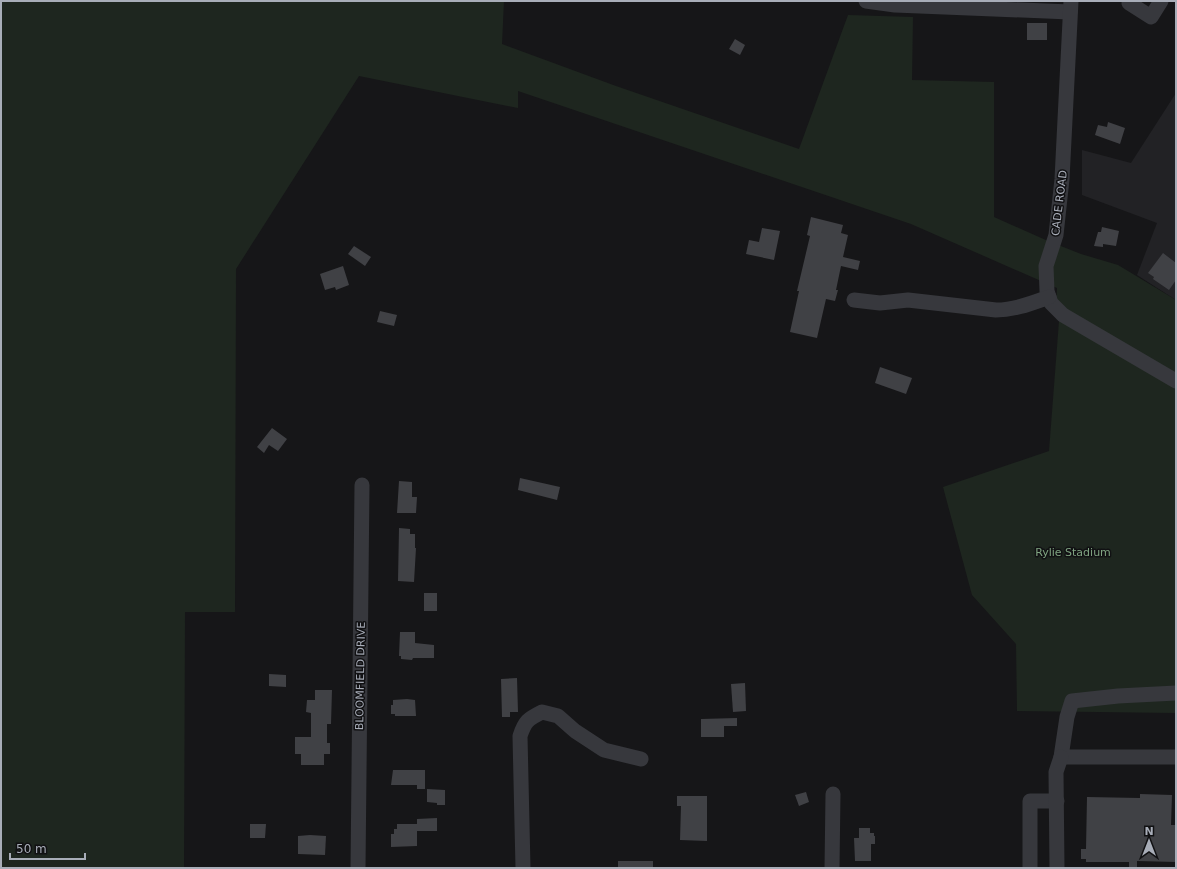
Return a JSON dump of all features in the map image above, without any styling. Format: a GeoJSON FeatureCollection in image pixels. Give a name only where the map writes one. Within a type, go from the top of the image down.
{"type":"FeatureCollection","features":[{"type":"Feature","properties":{"kind":"street"},"geometry":{"type":"LineString","coordinates":[[866,1],[895,5],[1070,7]]}},
{"type":"Feature","properties":{"kind":"street"},"geometry":{"type":"LineString","coordinates":[[1130,1],[1129,3],[1151,17],[1161,1]]}},
{"type":"Feature","properties":{"kind":"street","name":"CADE ROAD"},"geometry":{"type":"LineString","coordinates":[[1070,7],[1065,144],[1056,235],[1046,266],[1047,291],[1052,303],[1063,316],[1176,381]]}},
{"type":"Feature","properties":{"kind":"street"},"geometry":{"type":"LineString","coordinates":[[854,300],[880,303],[908,300],[1007,310],[1022,307],[1049,297]]}},
{"type":"Feature","properties":{"kind":"street","name":"BLOOMFIELD DRIVE"},"geometry":{"type":"LineString","coordinates":[[358,868],[362,485]]}},
{"type":"Feature","properties":{"kind":"street"},"geometry":{"type":"LineString","coordinates":[[1057,868],[1056,772],[1061,757],[1067,717],[1072,701],[1118,696],[1176,693]]}},
{"type":"Feature","properties":{"kind":"street"},"geometry":{"type":"LineString","coordinates":[[523,868],[520,736],[523,726],[529,718],[542,712],[558,716],[575,731],[604,750],[641,759]]}},
{"type":"Feature","properties":{"kind":"street"},"geometry":{"type":"LineString","coordinates":[[1061,757],[1176,757]]}},
{"type":"Feature","properties":{"kind":"street"},"geometry":{"type":"LineString","coordinates":[[832,868],[833,794]]}},
{"type":"Feature","properties":{"kind":"street"},"geometry":{"type":"LineString","coordinates":[[1030,868],[1030,801],[1057,801]]}},
{"type":"Feature","properties":{"kind":"shaded area"},"geometry":{"type":"Polygon","coordinates":[[[1176,93],[1176,300],[1137,275],[1157,223],[1082,195],[1082,150],[1131,163],[1176,93]]]}},
{"type":"Feature","properties":{"kind":"green space","name":"Rylie Stadium"},"geometry":{"type":"Polygon","coordinates":[[[1,1],[504,1],[502,44],[616,86],[799,149],[848,15],[913,17],[912,80],[994,82],[994,217],[1081,254],[1118,265],[1176,300],[1176,713],[1017,711],[1016,644],[972,595],[943,487],[1049,451],[1059,321],[1056,319],[1057,288],[911,224],[518,91],[518,108],[359,76],[236,269],[235,612],[185,612],[184,868],[1,868],[1,1]]]}},
{"type":"Feature","properties":{"kind":"building"},"geometry":{"type":"Polygon","coordinates":[[[1027,23],[1047,23],[1047,40],[1027,40],[1027,23]]]}},
{"type":"Feature","properties":{"kind":"building"},"geometry":{"type":"Polygon","coordinates":[[[735,39],[745,45],[740,55],[729,49],[735,39]]]}},
{"type":"Feature","properties":{"kind":"building"},"geometry":{"type":"Polygon","coordinates":[[[1108,122],[1125,128],[1120,144],[1095,135],[1098,125],[1107,127],[1108,122]]]}},
{"type":"Feature","properties":{"kind":"building"},"geometry":{"type":"Polygon","coordinates":[[[811,217],[843,225],[841,233],[848,235],[843,257],[860,261],[858,270],[841,266],[835,301],[826,299],[817,338],[790,332],[799,291],[797,291],[810,236],[807,235],[811,217]]]}},
{"type":"Feature","properties":{"kind":"building"},"geometry":{"type":"Polygon","coordinates":[[[1102,227],[1119,231],[1116,246],[1103,244],[1103,247],[1094,246],[1098,232],[1101,232],[1102,227]]]}},
{"type":"Feature","properties":{"kind":"building"},"geometry":{"type":"Polygon","coordinates":[[[762,228],[780,231],[774,260],[746,254],[749,240],[759,242],[762,228]]]}},
{"type":"Feature","properties":{"kind":"building"},"geometry":{"type":"Polygon","coordinates":[[[354,246],[371,257],[365,266],[348,254],[354,246]]]}},
{"type":"Feature","properties":{"kind":"building"},"geometry":{"type":"Polygon","coordinates":[[[1163,253],[1176,263],[1176,280],[1169,290],[1153,279],[1154,277],[1148,273],[1163,253]]]}},
{"type":"Feature","properties":{"kind":"building"},"geometry":{"type":"Polygon","coordinates":[[[343,266],[349,285],[336,290],[335,287],[325,290],[320,274],[343,266]]]}},
{"type":"Feature","properties":{"kind":"building"},"geometry":{"type":"Polygon","coordinates":[[[380,311],[397,315],[394,326],[377,322],[380,311]]]}},
{"type":"Feature","properties":{"kind":"building"},"geometry":{"type":"Polygon","coordinates":[[[880,367],[912,378],[906,394],[875,383],[880,367]]]}},
{"type":"Feature","properties":{"kind":"building"},"geometry":{"type":"Polygon","coordinates":[[[272,428],[287,439],[278,451],[269,445],[264,453],[257,447],[272,428]]]}},
{"type":"Feature","properties":{"kind":"building"},"geometry":{"type":"Polygon","coordinates":[[[520,478],[560,487],[557,500],[518,490],[520,478]]]}},
{"type":"Feature","properties":{"kind":"building"},"geometry":{"type":"Polygon","coordinates":[[[399,481],[412,482],[412,497],[417,497],[416,513],[397,513],[399,481]]]}},
{"type":"Feature","properties":{"kind":"building"},"geometry":{"type":"Polygon","coordinates":[[[399,528],[410,529],[410,534],[415,534],[416,548],[414,582],[398,581],[399,528]]]}},
{"type":"Feature","properties":{"kind":"building"},"geometry":{"type":"Polygon","coordinates":[[[424,593],[437,593],[437,611],[424,611],[424,593]]]}},
{"type":"Feature","properties":{"kind":"building"},"geometry":{"type":"Polygon","coordinates":[[[400,632],[415,632],[415,643],[434,645],[434,658],[413,658],[412,660],[401,659],[401,656],[399,656],[400,632]]]}},
{"type":"Feature","properties":{"kind":"building"},"geometry":{"type":"Polygon","coordinates":[[[269,674],[286,675],[286,687],[269,686],[269,674]]]}},
{"type":"Feature","properties":{"kind":"building"},"geometry":{"type":"Polygon","coordinates":[[[517,678],[518,712],[510,712],[510,717],[502,717],[501,679],[517,678]]]}},
{"type":"Feature","properties":{"kind":"building"},"geometry":{"type":"Polygon","coordinates":[[[745,683],[746,711],[733,712],[731,684],[745,683]]]}},
{"type":"Feature","properties":{"kind":"building"},"geometry":{"type":"Polygon","coordinates":[[[315,690],[332,690],[331,724],[327,724],[327,743],[330,743],[330,754],[324,754],[324,765],[301,765],[301,754],[295,754],[295,737],[311,737],[311,713],[306,712],[307,700],[315,700],[315,690]]]}},
{"type":"Feature","properties":{"kind":"building"},"geometry":{"type":"Polygon","coordinates":[[[393,700],[415,700],[416,716],[395,716],[395,714],[391,714],[391,705],[393,705],[393,700]]]}},
{"type":"Feature","properties":{"kind":"building"},"geometry":{"type":"Polygon","coordinates":[[[737,718],[737,726],[724,726],[724,737],[701,737],[701,719],[737,718]]]}},
{"type":"Feature","properties":{"kind":"building"},"geometry":{"type":"Polygon","coordinates":[[[393,770],[425,770],[425,789],[417,789],[417,785],[391,785],[393,770]]]}},
{"type":"Feature","properties":{"kind":"building"},"geometry":{"type":"Polygon","coordinates":[[[427,789],[445,790],[445,805],[437,805],[437,803],[427,802],[427,789]]]}},
{"type":"Feature","properties":{"kind":"building"},"geometry":{"type":"Polygon","coordinates":[[[806,792],[809,802],[799,806],[795,795],[806,792]]]}},
{"type":"Feature","properties":{"kind":"building"},"geometry":{"type":"Polygon","coordinates":[[[1140,794],[1172,795],[1171,825],[1176,825],[1176,862],[1137,861],[1137,868],[1129,868],[1129,862],[1086,862],[1086,859],[1081,859],[1081,849],[1086,849],[1087,797],[1140,798],[1140,794]]]}},
{"type":"Feature","properties":{"kind":"building"},"geometry":{"type":"Polygon","coordinates":[[[677,796],[707,796],[707,841],[680,840],[681,806],[677,806],[677,796]]]}},
{"type":"Feature","properties":{"kind":"building"},"geometry":{"type":"Polygon","coordinates":[[[437,818],[437,831],[417,831],[417,819],[437,818]]]}},
{"type":"Feature","properties":{"kind":"building"},"geometry":{"type":"Polygon","coordinates":[[[250,824],[266,824],[265,838],[250,838],[250,824]]]}},
{"type":"Feature","properties":{"kind":"building"},"geometry":{"type":"Polygon","coordinates":[[[397,824],[417,824],[417,846],[391,847],[391,834],[394,834],[394,829],[397,829],[397,824]]]}},
{"type":"Feature","properties":{"kind":"building"},"geometry":{"type":"Polygon","coordinates":[[[859,828],[870,828],[870,833],[874,833],[875,844],[871,844],[871,861],[855,861],[854,838],[859,838],[859,828]]]}},
{"type":"Feature","properties":{"kind":"building"},"geometry":{"type":"Polygon","coordinates":[[[298,836],[326,836],[325,855],[298,854],[298,836]]]}},
{"type":"Feature","properties":{"kind":"building"},"geometry":{"type":"Polygon","coordinates":[[[618,861],[653,861],[653,868],[618,868],[618,861]]]}}]}
